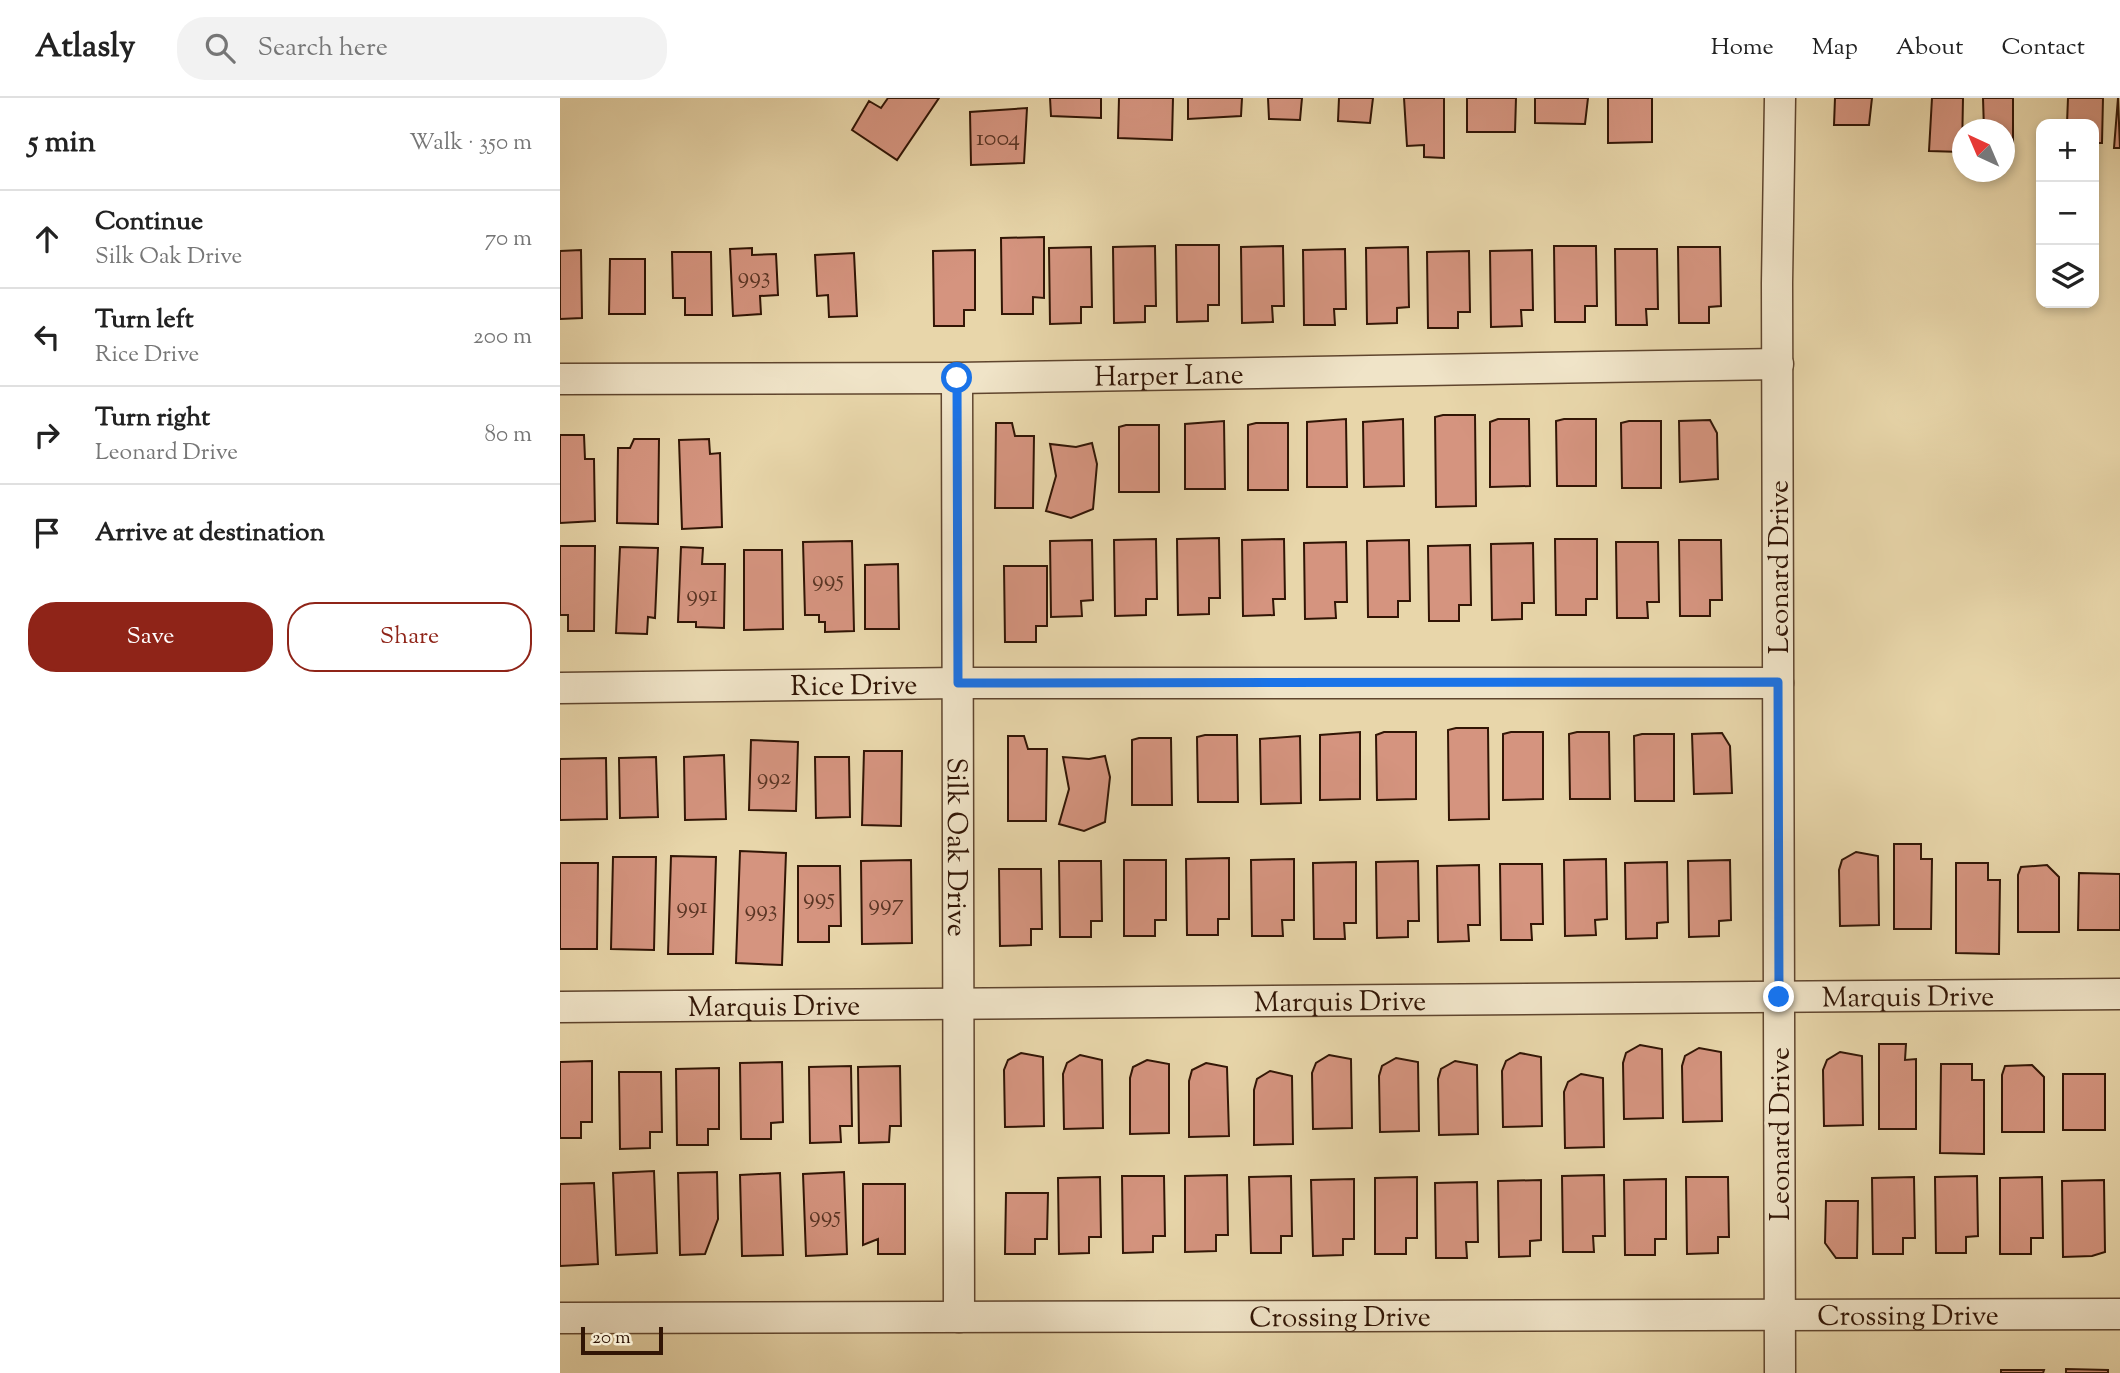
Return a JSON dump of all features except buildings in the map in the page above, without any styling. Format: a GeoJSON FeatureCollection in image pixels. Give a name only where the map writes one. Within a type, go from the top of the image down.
{"type":"FeatureCollection","features":[{"type":"Feature","properties":{"kind":"street","name":"Leonard Drive"},"geometry":{"type":"LineString","coordinates":[[1780,98],[1780,1373]]}},
{"type":"Feature","properties":{"kind":"street","name":"Harper Lane"},"geometry":{"type":"LineString","coordinates":[[560,379],[957,378],[1778,364]]}},
{"type":"Feature","properties":{"kind":"street","name":"Silk Oak Drive"},"geometry":{"type":"LineString","coordinates":[[957,378],[959,1317]]}},
{"type":"Feature","properties":{"kind":"street","name":"Rice Drive"},"geometry":{"type":"LineString","coordinates":[[560,688],[958,683],[1778,682]]}},
{"type":"Feature","properties":{"kind":"street","name":"Marquis Drive"},"geometry":{"type":"LineString","coordinates":[[560,1007],[958,1006],[2120,994]]}},
{"type":"Feature","properties":{"kind":"street","name":"Crossing Drive"},"geometry":{"type":"LineString","coordinates":[[560,1318],[2120,1314]]}},
{"type":"Feature","properties":{"kind":"route"},"geometry":{"type":"LineString","coordinates":[[957,378],[958,683],[1778,682],[1779,997]]}}]}
